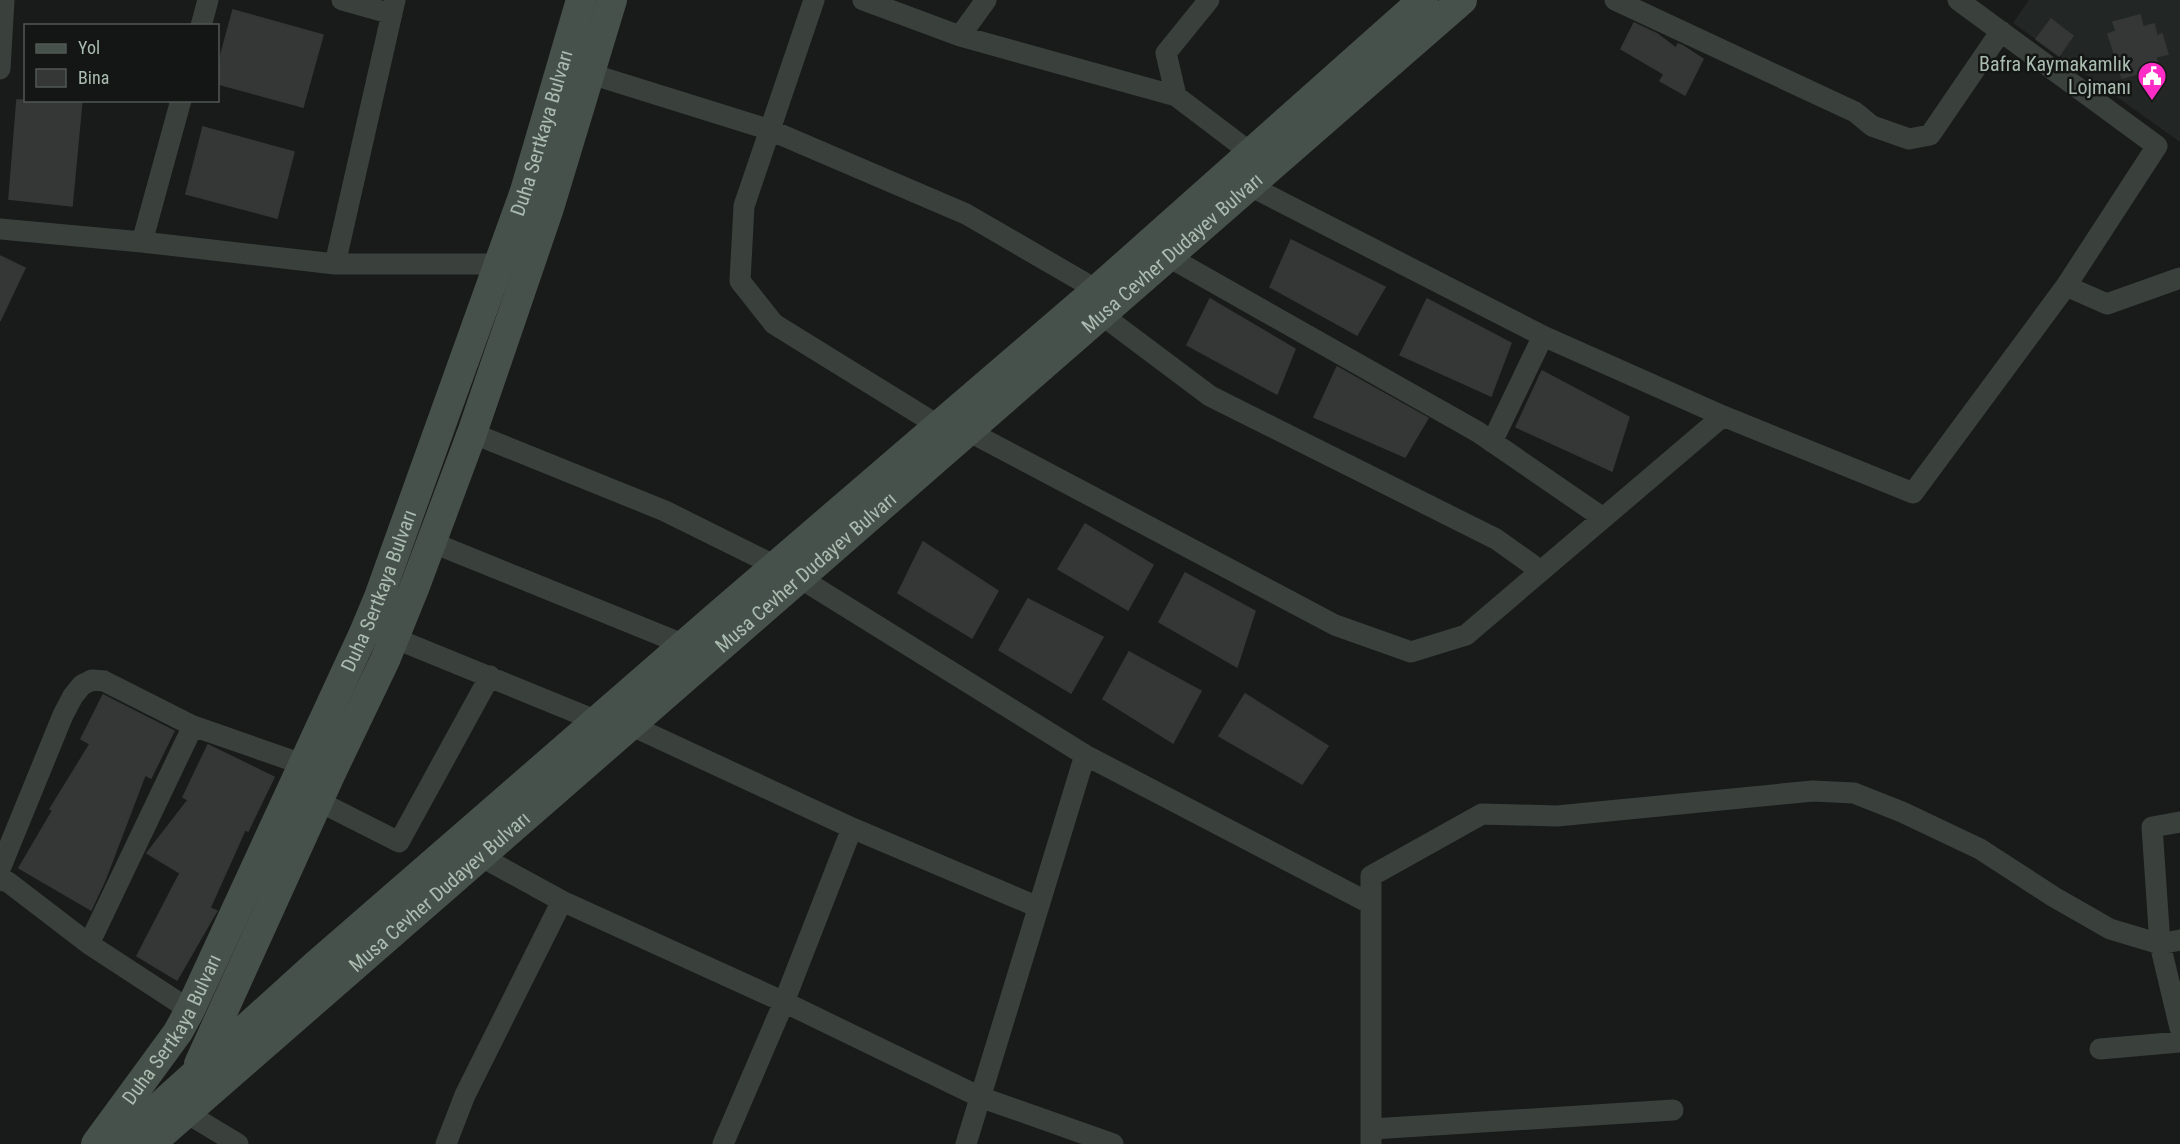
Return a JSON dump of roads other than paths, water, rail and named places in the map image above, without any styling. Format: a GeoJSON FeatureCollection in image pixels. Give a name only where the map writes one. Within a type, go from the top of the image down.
{"type":"FeatureCollection","features":[{"type":"Feature","properties":{"kind":"main road","name":"Duha Sertkaya Bulvarı"},"geometry":{"type":"LineString","coordinates":[[96,1144],[178,1032],[190,1010],[379,597],[525,191],[581,0]]}},
{"type":"Feature","properties":{"kind":"main road","name":"Duha Sertkaya Bulvarı"},"geometry":{"type":"LineString","coordinates":[[185,1113],[194,1075],[394,638],[431,542],[472,433],[549,208],[612,0]]}},
{"type":"Feature","properties":{"kind":"main road","name":"Musa Cevher Dudayev Bulvarı"},"geometry":{"type":"LineString","coordinates":[[118,1144],[315,966],[685,645],[788,572],[968,431],[1251,153],[1423,0]]}},
{"type":"Feature","properties":{"kind":"main road","name":"Musa Cevher Dudayev Bulvarı"},"geometry":{"type":"LineString","coordinates":[[150,1144],[630,725],[939,426],[1099,303],[1169,257],[1462,0]]}},
{"type":"Feature","properties":{"kind":"main road"},"geometry":{"type":"LineString","coordinates":[[441,425],[472,433]]}},
{"type":"Feature","properties":{"kind":"main road"},"geometry":{"type":"LineString","coordinates":[[302,764],[324,788]]}},
{"type":"Feature","properties":{"kind":"street"},"geometry":{"type":"LineString","coordinates":[[0,69],[4,0]]}},
{"type":"Feature","properties":{"kind":"street"},"geometry":{"type":"LineString","coordinates":[[202,24],[208,0]]}},
{"type":"Feature","properties":{"kind":"street"},"geometry":{"type":"LineString","coordinates":[[335,264],[394,7],[342,0]]}},
{"type":"Feature","properties":{"kind":"street"},"geometry":{"type":"LineString","coordinates":[[814,0],[744,206],[740,282],[774,324],[939,426]]}},
{"type":"Feature","properties":{"kind":"street"},"geometry":{"type":"LineString","coordinates":[[863,0],[960,36],[1176,96],[1251,153]]}},
{"type":"Feature","properties":{"kind":"street"},"geometry":{"type":"LineString","coordinates":[[960,36],[986,0]]}},
{"type":"Feature","properties":{"kind":"street"},"geometry":{"type":"LineString","coordinates":[[1176,96],[1166,53],[1209,0]]}},
{"type":"Feature","properties":{"kind":"street"},"geometry":{"type":"LineString","coordinates":[[1615,0],[1855,112],[1872,126],[1909,139],[1930,135],[2001,31]]}},
{"type":"Feature","properties":{"kind":"street"},"geometry":{"type":"LineString","coordinates":[[1250,186],[1543,336],[1723,416],[1913,494],[2066,286],[2157,146],[1958,0]]}},
{"type":"Feature","properties":{"kind":"street"},"geometry":{"type":"LineString","coordinates":[[591,74],[770,130],[966,214],[1099,303],[1210,396],[1496,539],[1541,571]]}},
{"type":"Feature","properties":{"kind":"street"},"geometry":{"type":"LineString","coordinates":[[142,242],[180,102]]}},
{"type":"Feature","properties":{"kind":"street"},"geometry":{"type":"LineString","coordinates":[[0,229],[142,242],[335,264],[499,264]]}},
{"type":"Feature","properties":{"kind":"street"},"geometry":{"type":"LineString","coordinates":[[1169,257],[1492,442],[1603,518]]}},
{"type":"Feature","properties":{"kind":"street"},"geometry":{"type":"LineString","coordinates":[[2066,286],[2107,304],[2180,278]]}},
{"type":"Feature","properties":{"kind":"street"},"geometry":{"type":"LineString","coordinates":[[1492,442],[1543,336]]}},
{"type":"Feature","properties":{"kind":"street"},"geometry":{"type":"LineString","coordinates":[[968,431],[1335,625],[1411,652],[1466,635],[1723,416]]}},
{"type":"Feature","properties":{"kind":"street"},"geometry":{"type":"LineString","coordinates":[[472,433],[665,511],[788,572],[1085,754],[1371,904]]}},
{"type":"Feature","properties":{"kind":"street"},"geometry":{"type":"LineString","coordinates":[[431,542],[685,645]]}},
{"type":"Feature","properties":{"kind":"street"},"geometry":{"type":"LineString","coordinates":[[394,638],[597,721]]}},
{"type":"Feature","properties":{"kind":"street"},"geometry":{"type":"LineString","coordinates":[[324,788],[399,842],[490,676]]}},
{"type":"Feature","properties":{"kind":"street"},"geometry":{"type":"LineString","coordinates":[[0,869],[63,715],[82,685],[92,680],[104,681],[193,726],[302,764]]}},
{"type":"Feature","properties":{"kind":"street"},"geometry":{"type":"LineString","coordinates":[[630,725],[852,828],[1038,907]]}},
{"type":"Feature","properties":{"kind":"street"},"geometry":{"type":"LineString","coordinates":[[89,944],[193,726]]}},
{"type":"Feature","properties":{"kind":"street"},"geometry":{"type":"LineString","coordinates":[[966,1144],[1085,754]]}},
{"type":"Feature","properties":{"kind":"street"},"geometry":{"type":"LineString","coordinates":[[1673,1110],[1371,1137],[1371,876],[1482,813],[1557,816],[1813,791],[1854,793],[1875,800],[1980,849],[2054,897],[2110,929],[2170,942]]}},
{"type":"Feature","properties":{"kind":"street"},"geometry":{"type":"LineString","coordinates":[[2180,822],[2152,827],[2170,942],[2180,1028]]}},
{"type":"Feature","properties":{"kind":"street"},"geometry":{"type":"LineString","coordinates":[[723,1144],[784,1002],[852,828]]}},
{"type":"Feature","properties":{"kind":"street"},"geometry":{"type":"LineString","coordinates":[[480,856],[562,901],[784,1002],[980,1097],[1113,1144]]}},
{"type":"Feature","properties":{"kind":"street"},"geometry":{"type":"LineString","coordinates":[[0,880],[8,882],[89,944],[190,1010]]}},
{"type":"Feature","properties":{"kind":"street"},"geometry":{"type":"LineString","coordinates":[[446,1144],[465,1095],[562,901]]}},
{"type":"Feature","properties":{"kind":"street"},"geometry":{"type":"LineString","coordinates":[[2100,1049],[2180,1042]]}},
{"type":"Feature","properties":{"kind":"street"},"geometry":{"type":"LineString","coordinates":[[185,1113],[238,1144]]}},
{"type":"Feature","properties":{"kind":"place","name":"Bafra Kaymakamlık Lojmanı"},"geometry":{"type":"Point","coordinates":[2152,102]}}]}
